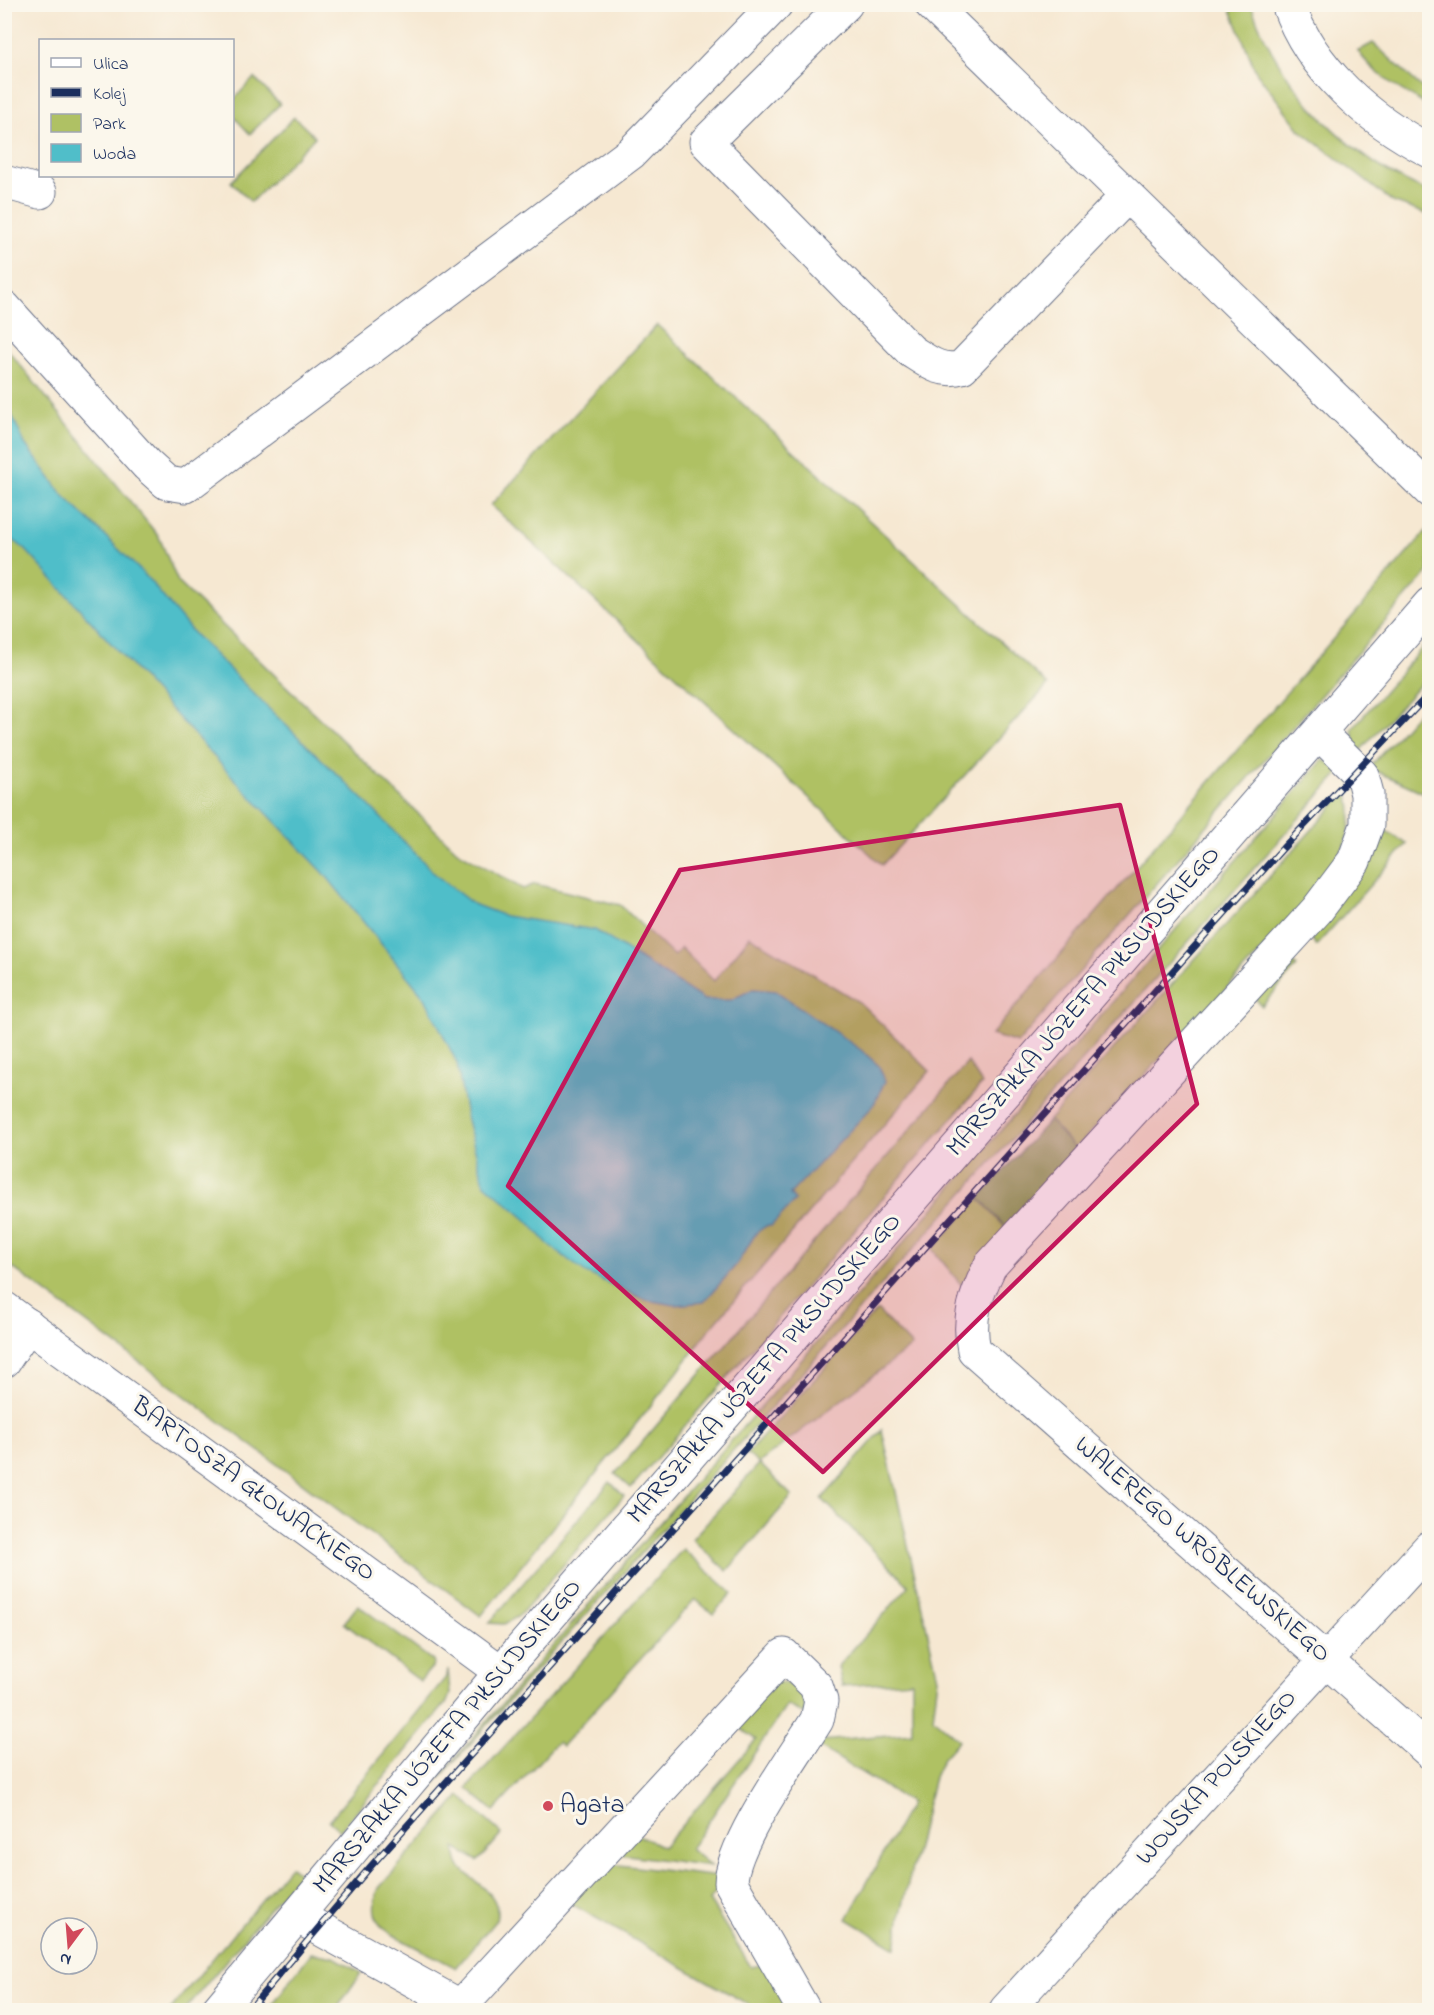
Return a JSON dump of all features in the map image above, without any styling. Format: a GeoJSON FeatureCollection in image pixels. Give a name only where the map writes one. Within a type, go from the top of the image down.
{"type":"FeatureCollection","features":[{"type":"Feature","properties":{"kind":"street"},"geometry":{"type":"LineString","coordinates":[[4,307],[147,465],[167,483],[186,486],[631,153],[776,4]]}},
{"type":"Feature","properties":{"kind":"street"},"geometry":{"type":"LineString","coordinates":[[846,4],[706,142],[919,356],[933,366],[950,371],[962,367],[1127,196]]}},
{"type":"Feature","properties":{"kind":"street"},"geometry":{"type":"LineString","coordinates":[[931,4],[1430,491]]}},
{"type":"Feature","properties":{"kind":"street"},"geometry":{"type":"LineString","coordinates":[[1288,4],[1308,44],[1329,73],[1349,95],[1374,117],[1430,151]]}},
{"type":"Feature","properties":{"kind":"street"},"geometry":{"type":"LineString","coordinates":[[4,182],[40,192]]}},
{"type":"Feature","properties":{"kind":"street","name":"MARSZAŁKA JÓZEFA PIŁSUDSKIEGO"},"geometry":{"type":"LineString","coordinates":[[218,2010],[501,1672],[1430,604]]}},
{"type":"Feature","properties":{"kind":"street","name":"WALEREGO WRÓBLEWSKIEGO"},"geometry":{"type":"LineString","coordinates":[[1319,733],[1362,775],[1367,794],[1367,825],[1354,861],[1317,910],[990,1266],[972,1307],[970,1330],[974,1350],[1430,1752]]}},
{"type":"Feature","properties":{"kind":"street"},"geometry":{"type":"LineString","coordinates":[[4,1361],[16,1316]]}},
{"type":"Feature","properties":{"kind":"street","name":"BARTOSZA GŁOWACKIEGO"},"geometry":{"type":"LineString","coordinates":[[16,1316],[501,1672]]}},
{"type":"Feature","properties":{"kind":"street","name":"WOJSKA POLSKIEGO"},"geometry":{"type":"LineString","coordinates":[[1006,2010],[1430,1546]]}},
{"type":"Feature","properties":{"kind":"street"},"geometry":{"type":"LineString","coordinates":[[297,1916],[464,2009],[552,1905],[784,1655],[816,1686],[821,1701],[817,1720],[746,1836],[734,1860],[731,1883],[804,2010]]}},
{"type":"Feature","properties":{"kind":"highlighted area"},"geometry":{"type":"Polygon","coordinates":[[[1120,805],[1197,1104],[823,1472],[508,1186],[680,870],[1120,805]]]}},
{"type":"Feature","properties":{"kind":"green space"},"geometry":{"type":"Polygon","coordinates":[[[1229,5],[1251,5],[1263,35],[1279,64],[1320,117],[1371,161],[1429,192],[1429,215],[1393,202],[1300,130],[1256,72],[1229,5]]]}},
{"type":"Feature","properties":{"kind":"green space"},"geometry":{"type":"Polygon","coordinates":[[[1373,43],[1429,94],[1426,105],[1389,81],[1364,60],[1358,51],[1373,43]]]}},
{"type":"Feature","properties":{"kind":"green space"},"geometry":{"type":"Polygon","coordinates":[[[254,78],[280,104],[250,134],[234,117],[234,99],[254,78]]]}},
{"type":"Feature","properties":{"kind":"green space"},"geometry":{"type":"Polygon","coordinates":[[[294,117],[315,137],[251,202],[231,182],[294,117]]]}},
{"type":"Feature","properties":{"kind":"green space"},"geometry":{"type":"Polygon","coordinates":[[[657,325],[1048,685],[882,865],[491,505],[657,325]]]}},
{"type":"Feature","properties":{"kind":"green space"},"geometry":{"type":"Polygon","coordinates":[[[4,345],[159,537],[178,582],[457,851],[523,889],[535,884],[620,905],[674,956],[681,948],[714,981],[750,936],[859,1002],[930,1071],[708,1331],[677,1373],[481,1616],[5,1262],[4,345]]]}},
{"type":"Feature","properties":{"kind":"green space"},"geometry":{"type":"Polygon","coordinates":[[[1429,528],[1429,571],[1018,1043],[991,1035],[1429,528]]]}},
{"type":"Feature","properties":{"kind":"green space"},"geometry":{"type":"Polygon","coordinates":[[[1429,640],[1429,675],[1358,753],[1352,729],[1429,640]]]}},
{"type":"Feature","properties":{"kind":"green space"},"geometry":{"type":"Polygon","coordinates":[[[1429,700],[1429,795],[1369,768],[1429,700]]]}},
{"type":"Feature","properties":{"kind":"green space"},"geometry":{"type":"Polygon","coordinates":[[[1323,760],[1343,769],[371,1855],[1323,760]]]}},
{"type":"Feature","properties":{"kind":"green space"},"geometry":{"type":"Polygon","coordinates":[[[1347,791],[1351,815],[1350,827],[1342,851],[1325,884],[1075,1149],[1049,1120],[1347,791]]]}},
{"type":"Feature","properties":{"kind":"green space"},"geometry":{"type":"Polygon","coordinates":[[[1386,831],[1407,844],[1316,946],[1309,934],[1386,831]]]}},
{"type":"Feature","properties":{"kind":"green space"},"geometry":{"type":"Polygon","coordinates":[[[1287,959],[1297,966],[1262,1006],[1253,996],[1287,959]]]}},
{"type":"Feature","properties":{"kind":"green space"},"geometry":{"type":"Polygon","coordinates":[[[968,1062],[982,1084],[631,1488],[615,1474],[968,1062]]]}},
{"type":"Feature","properties":{"kind":"green space"},"geometry":{"type":"Polygon","coordinates":[[[1049,1120],[1075,1149],[1006,1228],[979,1198],[1049,1120]]]}},
{"type":"Feature","properties":{"kind":"green space"},"geometry":{"type":"Polygon","coordinates":[[[979,1198],[1006,1228],[968,1293],[932,1249],[979,1198]]]}},
{"type":"Feature","properties":{"kind":"green space"},"geometry":{"type":"Polygon","coordinates":[[[877,1310],[912,1346],[759,1463],[792,1496],[727,1571],[692,1539],[759,1464],[747,1454],[877,1310]]]}},
{"type":"Feature","properties":{"kind":"green space"},"geometry":{"type":"Polygon","coordinates":[[[882,1430],[938,1678],[933,1718],[959,1740],[943,1758],[934,1777],[901,1913],[896,1948],[847,1919],[911,1803],[818,1746],[821,1741],[912,1733],[912,1681],[842,1686],[838,1666],[909,1586],[822,1499],[882,1430]]]}},
{"type":"Feature","properties":{"kind":"green space"},"geometry":{"type":"Polygon","coordinates":[[[610,1482],[624,1496],[519,1616],[504,1624],[489,1623],[610,1482]]]}},
{"type":"Feature","properties":{"kind":"green space"},"geometry":{"type":"Polygon","coordinates":[[[683,1549],[732,1593],[713,1614],[695,1599],[562,1746],[557,1742],[494,1811],[467,1788],[683,1549]]]}},
{"type":"Feature","properties":{"kind":"green space"},"geometry":{"type":"Polygon","coordinates":[[[358,1605],[433,1661],[434,1665],[420,1681],[344,1623],[358,1605]]]}},
{"type":"Feature","properties":{"kind":"green space"},"geometry":{"type":"Polygon","coordinates":[[[448,1670],[450,1694],[447,1702],[340,1831],[329,1821],[447,1676],[448,1670]]]}},
{"type":"Feature","properties":{"kind":"green space"},"geometry":{"type":"Polygon","coordinates":[[[777,1682],[789,1684],[804,1696],[806,1715],[787,1705],[690,1849],[711,1866],[619,1854],[638,1835],[663,1847],[756,1740],[734,1724],[777,1682]]]}},
{"type":"Feature","properties":{"kind":"green space"},"geometry":{"type":"Polygon","coordinates":[[[460,1796],[502,1834],[478,1861],[455,1848],[460,1867],[486,1890],[495,1903],[497,1911],[496,1920],[456,1968],[384,1928],[377,1919],[374,1906],[379,1888],[460,1796]]]}},
{"type":"Feature","properties":{"kind":"green space"},"geometry":{"type":"Polygon","coordinates":[[[611,1864],[719,1877],[722,1886],[709,1900],[751,1967],[771,1963],[787,2010],[758,2010],[566,1901],[611,1864]]]}},
{"type":"Feature","properties":{"kind":"green space"},"geometry":{"type":"Polygon","coordinates":[[[290,1866],[299,1873],[185,2010],[170,2010],[290,1866]]]}},
{"type":"Feature","properties":{"kind":"green space"},"geometry":{"type":"Polygon","coordinates":[[[311,1953],[334,1957],[361,1973],[336,2010],[268,2010],[311,1953]]]}},
{"type":"Feature","properties":{"kind":"water"},"geometry":{"type":"Polygon","coordinates":[[[5,400],[25,444],[64,496],[145,575],[194,634],[268,708],[361,797],[437,876],[473,904],[505,916],[595,930],[704,1000],[731,1000],[753,989],[776,991],[861,1050],[879,1066],[885,1081],[873,1106],[790,1194],[795,1201],[771,1226],[766,1226],[756,1233],[737,1264],[704,1302],[675,1305],[646,1300],[586,1273],[548,1244],[528,1221],[484,1183],[466,1116],[457,1063],[425,998],[323,872],[240,785],[25,549],[5,534],[5,400]]]}},
{"type":"Feature","properties":{"kind":"railway"},"geometry":{"type":"LineString","coordinates":[[249,2010],[371,1866],[1283,848],[1430,693]]}},
{"type":"Feature","properties":{"kind":"place","name":"Agata"},"geometry":{"type":"Point","coordinates":[548,1806]}}]}
